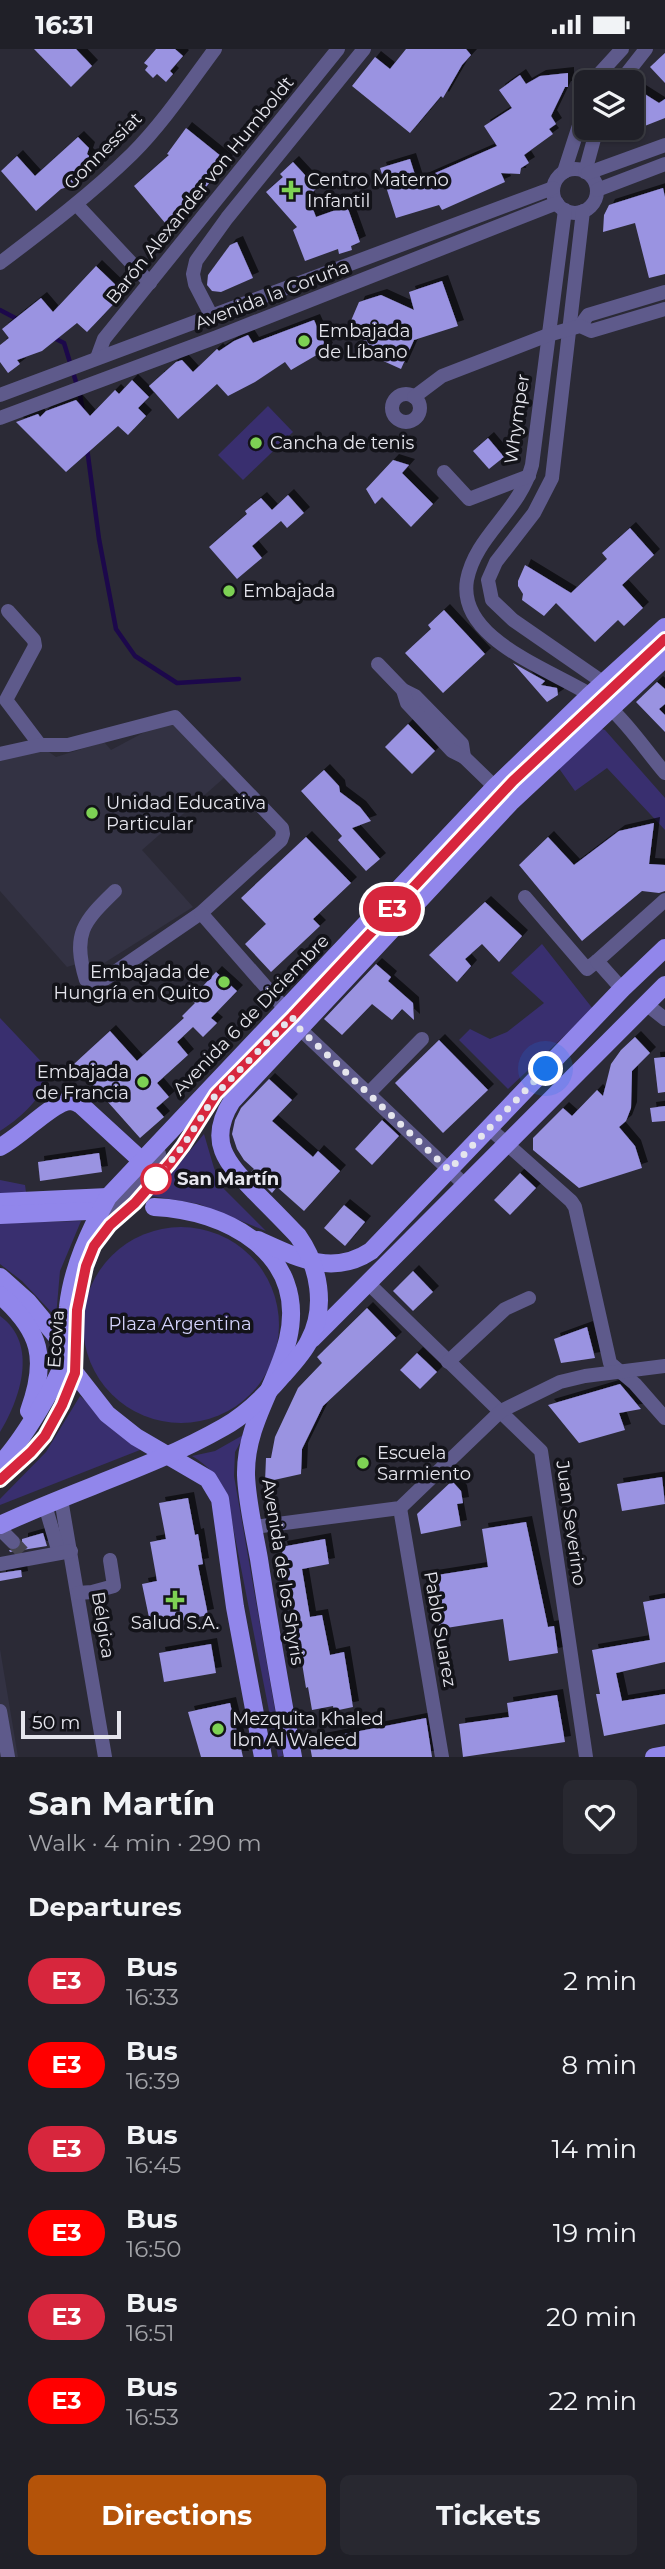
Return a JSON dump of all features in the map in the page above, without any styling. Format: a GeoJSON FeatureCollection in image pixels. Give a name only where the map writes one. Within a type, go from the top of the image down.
{"type":"FeatureCollection","features":[{"type":"Feature","properties":{"kind":"main road","name":"Avenida 6 de Diciembre"},"geometry":{"type":"LineString","coordinates":[[2,1461],[19,1441],[49,1390],[68,1350],[68,1304],[72,1286],[85,1244],[108,1197],[142,1161],[293,1019],[510,803],[601,696],[665,627]]}},
{"type":"Feature","properties":{"kind":"main road","name":"Avenida 6 de Diciembre"},"geometry":{"type":"LineString","coordinates":[[0,1527],[167,1455],[226,1426],[265,1395],[309,1342],[316,1322],[320,1290],[313,1263],[298,1236],[229,1164],[221,1142],[224,1114],[293,1019],[495,787],[601,696],[663,664]]}},
{"type":"Feature","properties":{"kind":"main road"},"geometry":{"type":"LineString","coordinates":[[154,1207],[209,1216],[252,1238],[313,1263],[343,1263],[359,1259],[371,1251],[622,989],[665,948]]}},
{"type":"Feature","properties":{"kind":"main road"},"geometry":{"type":"LineString","coordinates":[[309,1342],[665,985]]}},
{"type":"Feature","properties":{"kind":"main road"},"geometry":{"type":"LineString","coordinates":[[0,1147],[15,1139],[63,1102],[73,1101],[81,1105],[142,1161]]}},
{"type":"Feature","properties":{"kind":"main road"},"geometry":{"type":"LineString","coordinates":[[0,1202],[108,1197]]}},
{"type":"Feature","properties":{"kind":"main road"},"geometry":{"type":"LineString","coordinates":[[0,1215],[88,1211]]}},
{"type":"Feature","properties":{"kind":"main road","name":"Avenida de los Shyris"},"geometry":{"type":"LineString","coordinates":[[252,1238],[278,1267],[289,1300],[288,1338],[265,1395],[247,1458],[246,1476],[293,1757]]}},
{"type":"Feature","properties":{"kind":"main road"},"geometry":{"type":"LineString","coordinates":[[0,1277],[28,1302],[68,1350],[75,1373],[107,1414],[136,1437],[208,1479],[220,1499],[235,1608],[263,1757]]}},
{"type":"Feature","properties":{"kind":"main road"},"geometry":{"type":"LineString","coordinates":[[0,1295],[30,1327],[38,1347],[39,1371],[34,1398],[19,1441]]}},
{"type":"Feature","properties":{"kind":"main road"},"geometry":{"type":"LineString","coordinates":[[654,1757],[665,1755]]}},
{"type":"Feature","properties":{"kind":"street","name":"Gonnessiat"},"geometry":{"type":"LineString","coordinates":[[0,263],[77,205],[134,152],[215,49]]}},
{"type":"Feature","properties":{"kind":"street","name":"Barón Alexander von Humboldt"},"geometry":{"type":"LineString","coordinates":[[97,358],[104,339],[338,49]]}},
{"type":"Feature","properties":{"kind":"street"},"geometry":{"type":"LineString","coordinates":[[211,315],[195,284],[193,274],[196,261],[364,49]]}},
{"type":"Feature","properties":{"kind":"street"},"geometry":{"type":"LineString","coordinates":[[603,70],[622,49]]}},
{"type":"Feature","properties":{"kind":"street"},"geometry":{"type":"LineString","coordinates":[[629,70],[646,49]]}},
{"type":"Feature","properties":{"kind":"street"},"geometry":{"type":"LineString","coordinates":[[564,172],[574,140]]}},
{"type":"Feature","properties":{"kind":"street"},"geometry":{"type":"LineString","coordinates":[[587,173],[594,140]]}},
{"type":"Feature","properties":{"kind":"street"},"geometry":{"type":"LineString","coordinates":[[587,173],[665,145]]}},
{"type":"Feature","properties":{"kind":"street"},"geometry":{"type":"LineString","coordinates":[[597,190],[665,164]]}},
{"type":"Feature","properties":{"kind":"street"},"geometry":{"type":"LineString","coordinates":[[570,169],[587,173],[593,178],[597,190],[593,202],[583,211],[561,207],[553,188],[555,182],[570,169]]}},
{"type":"Feature","properties":{"kind":"street","name":"Avenida la Coruña"},"geometry":{"type":"LineString","coordinates":[[0,395],[553,188]]}},
{"type":"Feature","properties":{"kind":"street"},"geometry":{"type":"LineString","coordinates":[[77,205],[150,283]]}},
{"type":"Feature","properties":{"kind":"street","name":"Avenida la Coruña"},"geometry":{"type":"LineString","coordinates":[[0,418],[561,207]]}},
{"type":"Feature","properties":{"kind":"street","name":"Whymper"},"geometry":{"type":"LineString","coordinates":[[561,207],[548,335],[529,476],[515,503],[475,554],[467,581],[467,604],[478,624],[500,643],[601,696]]}},
{"type":"Feature","properties":{"kind":"street","name":"Whymper"},"geometry":{"type":"LineString","coordinates":[[583,211],[575,328],[551,478],[534,513],[496,562],[488,580],[492,600],[601,696],[665,773]]}},
{"type":"Feature","properties":{"kind":"street"},"geometry":{"type":"LineString","coordinates":[[575,328],[588,315],[665,292]]}},
{"type":"Feature","properties":{"kind":"street"},"geometry":{"type":"LineString","coordinates":[[414,397],[442,376],[548,335],[575,328],[592,331],[665,309]]}},
{"type":"Feature","properties":{"kind":"street"},"geometry":{"type":"LineString","coordinates":[[444,472],[468,499],[529,476]]}},
{"type":"Feature","properties":{"kind":"street"},"geometry":{"type":"LineString","coordinates":[[8,611],[34,640],[35,646],[6,700],[40,745]]}},
{"type":"Feature","properties":{"kind":"street"},"geometry":{"type":"LineString","coordinates":[[601,696],[665,639]]}},
{"type":"Feature","properties":{"kind":"street"},"geometry":{"type":"LineString","coordinates":[[377,664],[403,691],[407,703],[452,751],[464,757],[495,787]]}},
{"type":"Feature","properties":{"kind":"street"},"geometry":{"type":"LineString","coordinates":[[0,754],[40,745],[68,745],[175,717],[282,828],[284,834],[281,840],[201,913],[96,985],[86,980],[78,953],[88,917],[115,891]]}},
{"type":"Feature","properties":{"kind":"street"},"geometry":{"type":"LineString","coordinates":[[525,897],[587,969],[665,899]]}},
{"type":"Feature","properties":{"kind":"street"},"geometry":{"type":"LineString","coordinates":[[201,913],[293,1019],[465,1185]]}},
{"type":"Feature","properties":{"kind":"street"},"geometry":{"type":"LineString","coordinates":[[597,961],[622,989]]}},
{"type":"Feature","properties":{"kind":"street"},"geometry":{"type":"LineString","coordinates":[[646,1004],[665,1019]]}},
{"type":"Feature","properties":{"kind":"street","name":"Ecovia"},"geometry":{"type":"LineString","coordinates":[[0,1480],[45,1436],[58,1414],[75,1373],[76,1324],[81,1285],[94,1246],[110,1225],[135,1203],[170,1163],[216,1094],[293,1019]]}},
{"type":"Feature","properties":{"kind":"street"},"geometry":{"type":"LineString","coordinates":[[369,1093],[422,1039]]}},
{"type":"Feature","properties":{"kind":"street"},"geometry":{"type":"LineString","coordinates":[[489,1128],[575,1207],[610,1363],[635,1384],[665,1417]]}},
{"type":"Feature","properties":{"kind":"street","name":"Juan Severino"},"geometry":{"type":"LineString","coordinates":[[368,1283],[541,1451],[586,1757]]}},
{"type":"Feature","properties":{"kind":"street"},"geometry":{"type":"LineString","coordinates":[[448,1362],[505,1309],[529,1298]]}},
{"type":"Feature","properties":{"kind":"street"},"geometry":{"type":"LineString","coordinates":[[254,1527],[400,1508],[501,1411],[560,1382],[585,1376],[665,1366]]}},
{"type":"Feature","properties":{"kind":"street","name":"Bélgica"},"geometry":{"type":"LineString","coordinates":[[53,1502],[78,1593],[105,1757]]}},
{"type":"Feature","properties":{"kind":"street","name":"Pablo Suarez"},"geometry":{"type":"LineString","coordinates":[[400,1508],[442,1757]]}},
{"type":"Feature","properties":{"kind":"street"},"geometry":{"type":"LineString","coordinates":[[0,1527],[13,1542]]}},
{"type":"Feature","properties":{"kind":"street"},"geometry":{"type":"LineString","coordinates":[[0,1564],[65,1552]]}},
{"type":"Feature","properties":{"kind":"street"},"geometry":{"type":"LineString","coordinates":[[78,1593],[114,1586],[110,1560]]}},
{"type":"Feature","properties":{"kind":"street"},"geometry":{"type":"LineString","coordinates":[[0,1711],[8,1757]]}},
{"type":"Feature","properties":{"kind":"shaded area","name":"Unidad Educativa Particular"},"geometry":{"type":"Polygon","coordinates":[[[169,719],[225,777],[142,850],[193,907],[93,970],[88,969],[83,962],[67,967],[0,891],[0,757],[46,750],[56,757],[104,742],[111,750],[169,719]]]}},
{"type":"Feature","properties":{"kind":"shaded area"},"geometry":{"type":"Polygon","coordinates":[[[0,1649],[18,1757],[0,1757],[0,1649]]]}},
{"type":"Feature","properties":{"kind":"green space","name":"Cancha de tenis"},"geometry":{"type":"Polygon","coordinates":[[[268,406],[293,432],[243,480],[218,455],[268,406]]]}},
{"type":"Feature","properties":{"kind":"green space"},"geometry":{"type":"Polygon","coordinates":[[[597,727],[605,730],[665,798],[665,830],[607,768],[575,791],[558,767],[597,727]]]}},
{"type":"Feature","properties":{"kind":"green space"},"geometry":{"type":"Polygon","coordinates":[[[542,944],[593,1009],[508,1089],[459,1040],[470,1029],[490,1039],[507,1032],[544,1003],[511,973],[542,944]]]}},
{"type":"Feature","properties":{"kind":"green space"},"geometry":{"type":"Polygon","coordinates":[[[0,1018],[52,1073],[45,1080],[34,1102],[0,1131],[0,1018]]]}},
{"type":"Feature","properties":{"kind":"green space"},"geometry":{"type":"Polygon","coordinates":[[[204,1134],[222,1187],[266,1231],[199,1204],[152,1196],[204,1134]]]}},
{"type":"Feature","properties":{"kind":"green space"},"geometry":{"type":"Polygon","coordinates":[[[0,1180],[25,1185],[26,1192],[0,1197],[0,1180]]]}},
{"type":"Feature","properties":{"kind":"green space"},"geometry":{"type":"Polygon","coordinates":[[[81,1221],[60,1271],[56,1317],[22,1281],[0,1264],[0,1223],[81,1221]]]}},
{"type":"Feature","properties":{"kind":"green space","name":"Plaza Argentina"},"geometry":{"type":"Polygon","coordinates":[[[181,1227],[219,1234],[251,1255],[272,1287],[279,1325],[272,1363],[251,1395],[219,1416],[181,1423],[143,1416],[111,1395],[90,1363],[83,1325],[90,1287],[111,1255],[143,1234],[181,1227]]]}},
{"type":"Feature","properties":{"kind":"green space"},"geometry":{"type":"Polygon","coordinates":[[[0,1316],[12,1328],[19,1341],[22,1372],[14,1404],[0,1432],[0,1316]]]}},
{"type":"Feature","properties":{"kind":"green space"},"geometry":{"type":"Polygon","coordinates":[[[80,1396],[140,1450],[0,1505],[0,1499],[46,1452],[80,1396]]]}},
{"type":"Feature","properties":{"kind":"green space"},"geometry":{"type":"Polygon","coordinates":[[[245,1434],[235,1452],[234,1476],[283,1756],[278,1757],[227,1496],[213,1473],[192,1456],[215,1451],[245,1434]]]}},
{"type":"Feature","properties":{"kind":"building"},"geometry":{"type":"Polygon","coordinates":[[[34,49],[76,49],[92,66],[71,87],[34,49]]]}},
{"type":"Feature","properties":{"kind":"building"},"geometry":{"type":"Polygon","coordinates":[[[156,49],[175,49],[183,56],[170,71],[173,74],[166,82],[157,74],[153,78],[145,70],[148,66],[144,63],[156,49]]]}},
{"type":"Feature","properties":{"kind":"building"},"geometry":{"type":"Polygon","coordinates":[[[406,49],[466,49],[471,55],[443,98],[441,96],[410,133],[352,86],[375,57],[390,69],[406,49]]]}},
{"type":"Feature","properties":{"kind":"building"},"geometry":{"type":"Polygon","coordinates":[[[665,53],[665,83],[650,67],[665,53]]]}},
{"type":"Feature","properties":{"kind":"building"},"geometry":{"type":"Polygon","coordinates":[[[568,73],[568,87],[565,87],[551,116],[556,124],[549,129],[553,134],[524,155],[529,163],[521,168],[520,174],[501,173],[505,182],[442,210],[439,205],[396,218],[380,168],[410,159],[417,181],[497,146],[484,126],[512,108],[499,90],[520,75],[526,84],[540,76],[568,73]]]}},
{"type":"Feature","properties":{"kind":"building"},"geometry":{"type":"Polygon","coordinates":[[[644,94],[659,103],[665,99],[665,118],[644,126],[644,94]]]}},
{"type":"Feature","properties":{"kind":"building"},"geometry":{"type":"Polygon","coordinates":[[[186,128],[227,161],[171,230],[134,186],[169,155],[167,154],[186,128]]]}},
{"type":"Feature","properties":{"kind":"building"},"geometry":{"type":"Polygon","coordinates":[[[78,137],[89,148],[87,154],[97,163],[74,185],[61,189],[36,211],[1,171],[17,156],[35,176],[78,137]]]}},
{"type":"Feature","properties":{"kind":"building"},"geometry":{"type":"Polygon","coordinates":[[[293,162],[317,188],[308,196],[316,217],[347,206],[360,242],[351,246],[352,250],[339,254],[338,249],[305,261],[293,230],[297,227],[266,192],[283,177],[280,174],[293,162]]]}},
{"type":"Feature","properties":{"kind":"building"},"geometry":{"type":"Polygon","coordinates":[[[663,188],[665,274],[649,278],[635,223],[603,232],[604,215],[609,205],[663,188]]]}},
{"type":"Feature","properties":{"kind":"building"},"geometry":{"type":"Polygon","coordinates":[[[237,242],[253,278],[221,292],[212,291],[207,285],[208,275],[230,245],[237,242]]]}},
{"type":"Feature","properties":{"kind":"building"},"geometry":{"type":"Polygon","coordinates":[[[96,266],[124,293],[87,332],[77,323],[42,351],[17,360],[20,364],[8,373],[0,362],[0,345],[9,338],[2,329],[41,298],[53,312],[96,266]]]}},
{"type":"Feature","properties":{"kind":"building"},"geometry":{"type":"Polygon","coordinates":[[[442,281],[458,326],[414,340],[401,369],[370,355],[372,350],[361,345],[365,338],[347,330],[359,302],[381,295],[414,310],[409,292],[442,281]]]}},
{"type":"Feature","properties":{"kind":"building"},"geometry":{"type":"Polygon","coordinates":[[[314,320],[327,349],[291,370],[285,362],[228,396],[217,384],[178,419],[149,386],[176,362],[182,360],[193,372],[217,349],[219,351],[234,341],[248,335],[253,343],[314,320]]]}},
{"type":"Feature","properties":{"kind":"building"},"geometry":{"type":"Polygon","coordinates":[[[132,380],[149,397],[138,408],[146,416],[128,435],[118,426],[66,472],[16,422],[38,414],[40,417],[46,411],[76,400],[90,416],[115,390],[119,394],[132,380]]]}},
{"type":"Feature","properties":{"kind":"building"},"geometry":{"type":"Polygon","coordinates":[[[488,438],[504,457],[489,469],[473,451],[488,438]]]}},
{"type":"Feature","properties":{"kind":"building"},"geometry":{"type":"Polygon","coordinates":[[[393,460],[409,465],[402,473],[433,504],[411,527],[382,497],[375,504],[366,489],[393,460]]]}},
{"type":"Feature","properties":{"kind":"building"},"geometry":{"type":"Polygon","coordinates":[[[288,495],[304,513],[287,528],[281,521],[252,546],[262,558],[237,579],[209,547],[261,498],[272,510],[288,495]]]}},
{"type":"Feature","properties":{"kind":"building"},"geometry":{"type":"Polygon","coordinates":[[[630,528],[654,555],[622,585],[643,608],[624,626],[618,620],[595,642],[556,603],[544,616],[522,600],[523,594],[518,581],[525,565],[571,593],[607,559],[602,553],[630,528]]]}},
{"type":"Feature","properties":{"kind":"building"},"geometry":{"type":"Polygon","coordinates":[[[444,610],[485,654],[443,693],[405,653],[431,629],[428,625],[444,610]]]}},
{"type":"Feature","properties":{"kind":"building"},"geometry":{"type":"Polygon","coordinates":[[[513,663],[545,681],[541,685],[557,688],[558,695],[547,702],[513,663]]]}},
{"type":"Feature","properties":{"kind":"building"},"geometry":{"type":"Polygon","coordinates":[[[657,682],[665,689],[665,704],[659,709],[665,715],[665,732],[636,702],[657,682]]]}},
{"type":"Feature","properties":{"kind":"building"},"geometry":{"type":"Polygon","coordinates":[[[408,724],[435,751],[412,774],[385,747],[408,724]]]}},
{"type":"Feature","properties":{"kind":"building"},"geometry":{"type":"Polygon","coordinates":[[[324,770],[339,786],[340,792],[360,807],[371,821],[352,828],[380,859],[366,871],[338,840],[342,836],[301,791],[324,770]]]}},
{"type":"Feature","properties":{"kind":"building"},"geometry":{"type":"Polygon","coordinates":[[[654,823],[649,864],[665,865],[665,891],[642,891],[582,941],[519,865],[548,837],[574,865],[619,831],[654,823]]]}},
{"type":"Feature","properties":{"kind":"building"},"geometry":{"type":"Polygon","coordinates":[[[306,837],[351,883],[313,919],[320,926],[271,972],[245,944],[266,924],[241,898],[306,837]]]}},
{"type":"Feature","properties":{"kind":"building"},"geometry":{"type":"Polygon","coordinates":[[[485,902],[522,936],[499,962],[482,944],[465,959],[471,966],[457,982],[429,955],[485,902]]]}},
{"type":"Feature","properties":{"kind":"building"},"geometry":{"type":"Polygon","coordinates":[[[376,964],[391,977],[388,981],[413,1003],[414,1020],[402,1009],[392,1020],[372,1004],[342,1035],[324,1019],[376,964]]]}},
{"type":"Feature","properties":{"kind":"building"},"geometry":{"type":"Polygon","coordinates":[[[216,972],[237,991],[211,1018],[217,1023],[203,1037],[193,1027],[177,1042],[188,1055],[157,1083],[169,1097],[156,1108],[164,1117],[140,1138],[74,1064],[110,1031],[137,1061],[184,1018],[182,1016],[195,1003],[191,999],[216,972]]]}},
{"type":"Feature","properties":{"kind":"building"},"geometry":{"type":"Polygon","coordinates":[[[635,1037],[650,1053],[632,1071],[631,1108],[626,1121],[619,1127],[635,1146],[642,1168],[579,1188],[533,1150],[533,1138],[563,1108],[572,1116],[597,1090],[603,1096],[611,1064],[635,1037]]]}},
{"type":"Feature","properties":{"kind":"building"},"geometry":{"type":"Polygon","coordinates":[[[439,1040],[488,1090],[443,1133],[395,1083],[439,1040]]]}},
{"type":"Feature","properties":{"kind":"building"},"geometry":{"type":"Polygon","coordinates":[[[665,1057],[665,1092],[658,1093],[654,1058],[665,1057]]]}},
{"type":"Feature","properties":{"kind":"building"},"geometry":{"type":"Polygon","coordinates":[[[269,1079],[292,1100],[272,1121],[313,1157],[318,1151],[340,1171],[304,1211],[277,1187],[272,1193],[251,1172],[254,1169],[237,1149],[232,1134],[241,1108],[269,1079]]]}},
{"type":"Feature","properties":{"kind":"building"},"geometry":{"type":"Polygon","coordinates":[[[665,1106],[665,1121],[652,1122],[650,1108],[665,1106]]]}},
{"type":"Feature","properties":{"kind":"building"},"geometry":{"type":"Polygon","coordinates":[[[382,1120],[399,1136],[372,1165],[355,1149],[382,1120]]]}},
{"type":"Feature","properties":{"kind":"building"},"geometry":{"type":"Polygon","coordinates":[[[99,1153],[102,1172],[40,1181],[38,1162],[99,1153]]]}},
{"type":"Feature","properties":{"kind":"building"},"geometry":{"type":"Polygon","coordinates":[[[520,1173],[536,1188],[510,1215],[494,1200],[520,1173]]]}},
{"type":"Feature","properties":{"kind":"building"},"geometry":{"type":"Polygon","coordinates":[[[344,1205],[365,1222],[345,1246],[324,1228],[344,1205]]]}},
{"type":"Feature","properties":{"kind":"building"},"geometry":{"type":"Polygon","coordinates":[[[413,1271],[433,1292],[413,1311],[393,1291],[413,1271]]]}},
{"type":"Feature","properties":{"kind":"building"},"geometry":{"type":"Polygon","coordinates":[[[367,1308],[396,1338],[323,1406],[302,1449],[301,1474],[265,1482],[266,1458],[271,1458],[275,1437],[298,1388],[322,1363],[317,1357],[367,1308]]]}},
{"type":"Feature","properties":{"kind":"building"},"geometry":{"type":"Polygon","coordinates":[[[587,1327],[595,1358],[561,1363],[554,1339],[587,1327]]]}},
{"type":"Feature","properties":{"kind":"building"},"geometry":{"type":"Polygon","coordinates":[[[417,1353],[437,1372],[420,1389],[400,1370],[417,1353]]]}},
{"type":"Feature","properties":{"kind":"building"},"geometry":{"type":"Polygon","coordinates":[[[620,1384],[641,1409],[619,1413],[625,1430],[579,1443],[548,1405],[620,1384]]]}},
{"type":"Feature","properties":{"kind":"building"},"geometry":{"type":"Polygon","coordinates":[[[662,1477],[665,1504],[622,1511],[617,1484],[662,1477]]]}},
{"type":"Feature","properties":{"kind":"building"},"geometry":{"type":"Polygon","coordinates":[[[452,1481],[461,1491],[463,1503],[457,1504],[461,1526],[421,1534],[417,1514],[452,1481]]]}},
{"type":"Feature","properties":{"kind":"building"},"geometry":{"type":"Polygon","coordinates":[[[188,1498],[195,1535],[198,1534],[203,1564],[198,1565],[208,1615],[151,1627],[142,1584],[157,1581],[150,1542],[166,1539],[159,1503],[188,1498]]]}},
{"type":"Feature","properties":{"kind":"building"},"geometry":{"type":"Polygon","coordinates":[[[526,1522],[548,1627],[554,1626],[558,1653],[509,1661],[503,1619],[440,1629],[431,1576],[488,1567],[482,1529],[526,1522]]]}},
{"type":"Feature","properties":{"kind":"building"},"geometry":{"type":"Polygon","coordinates":[[[43,1533],[47,1546],[10,1552],[9,1550],[16,1551],[22,1545],[22,1539],[43,1533]]]}},
{"type":"Feature","properties":{"kind":"building"},"geometry":{"type":"Polygon","coordinates":[[[325,1539],[329,1564],[302,1569],[310,1617],[322,1615],[330,1655],[344,1652],[353,1707],[334,1711],[333,1706],[312,1710],[281,1547],[325,1539]]]}},
{"type":"Feature","properties":{"kind":"building"},"geometry":{"type":"Polygon","coordinates":[[[21,1570],[22,1577],[0,1581],[0,1573],[21,1570]]]}},
{"type":"Feature","properties":{"kind":"building"},"geometry":{"type":"Polygon","coordinates":[[[665,1598],[665,1662],[616,1673],[622,1701],[665,1694],[665,1724],[604,1736],[596,1694],[600,1694],[592,1650],[650,1640],[643,1602],[665,1598]]]}},
{"type":"Feature","properties":{"kind":"building"},"geometry":{"type":"Polygon","coordinates":[[[211,1644],[216,1673],[164,1682],[159,1653],[211,1644]]]}},
{"type":"Feature","properties":{"kind":"building"},"geometry":{"type":"Polygon","coordinates":[[[557,1695],[565,1742],[463,1757],[459,1724],[509,1717],[507,1703],[557,1695]]]}},
{"type":"Feature","properties":{"kind":"building"},"geometry":{"type":"Polygon","coordinates":[[[230,1703],[243,1757],[201,1757],[188,1712],[230,1703]]]}},
{"type":"Feature","properties":{"kind":"building"},"geometry":{"type":"Polygon","coordinates":[[[426,1718],[432,1757],[312,1757],[309,1741],[426,1718]]]}},
{"type":"Feature","properties":{"kind":"waterway"},"geometry":{"type":"LineString","coordinates":[[0,310],[19,320]]}},
{"type":"Feature","properties":{"kind":"waterway"},"geometry":{"type":"LineString","coordinates":[[52,337],[64,343],[83,412]]}},
{"type":"Feature","properties":{"kind":"waterway"},"geometry":{"type":"LineString","coordinates":[[87,448],[99,539],[116,629],[135,656],[177,683],[239,679]]}},
{"type":"Feature","properties":{"kind":"tunnel"},"geometry":{"type":"LineString","coordinates":[[13,1542],[27,1557]]}},
{"type":"Feature","properties":{"kind":"bus line","name":"E3"},"geometry":{"type":"LineString","coordinates":[[0,1480],[45,1436],[62,1405],[75,1373],[77,1310],[86,1266],[94,1246],[110,1225],[135,1203],[170,1163],[216,1094],[292,1017],[513,781],[665,639]]}},
{"type":"Feature","properties":{"kind":"place","name":"Centro Materno Infantil"},"geometry":{"type":"Point","coordinates":[291,190]}},
{"type":"Feature","properties":{"kind":"place","name":"Embajada de Líbano"},"geometry":{"type":"Point","coordinates":[304,341]}},
{"type":"Feature","properties":{"kind":"place","name":"Cancha de tenis"},"geometry":{"type":"Point","coordinates":[256,443]}},
{"type":"Feature","properties":{"kind":"place","name":"Embajada"},"geometry":{"type":"Point","coordinates":[229,591]}},
{"type":"Feature","properties":{"kind":"place","name":"Unidad Educativa Particular"},"geometry":{"type":"Point","coordinates":[92,813]}},
{"type":"Feature","properties":{"kind":"place","name":"Embajada de Hungría en Quito"},"geometry":{"type":"Point","coordinates":[224,982]}},
{"type":"Feature","properties":{"kind":"place","name":"Embajada de Francia"},"geometry":{"type":"Point","coordinates":[143,1082]}},
{"type":"Feature","properties":{"kind":"place","name":"San Martín"},"geometry":{"type":"Point","coordinates":[156,1179]}},
{"type":"Feature","properties":{"kind":"place","name":"Escuela Sarmiento"},"geometry":{"type":"Point","coordinates":[363,1463]}},
{"type":"Feature","properties":{"kind":"place","name":"Salud S.A."},"geometry":{"type":"Point","coordinates":[175,1600]}},
{"type":"Feature","properties":{"kind":"place","name":"Mezquita Khaled Ibn Al Waleed"},"geometry":{"type":"Point","coordinates":[218,1729]}},
{"type":"Feature","properties":{"kind":"route"},"geometry":{"type":"LineString","coordinates":[[156,1179],[183,1146],[216,1094],[292,1017],[300,1029],[449,1170],[546,1069]]}}]}
